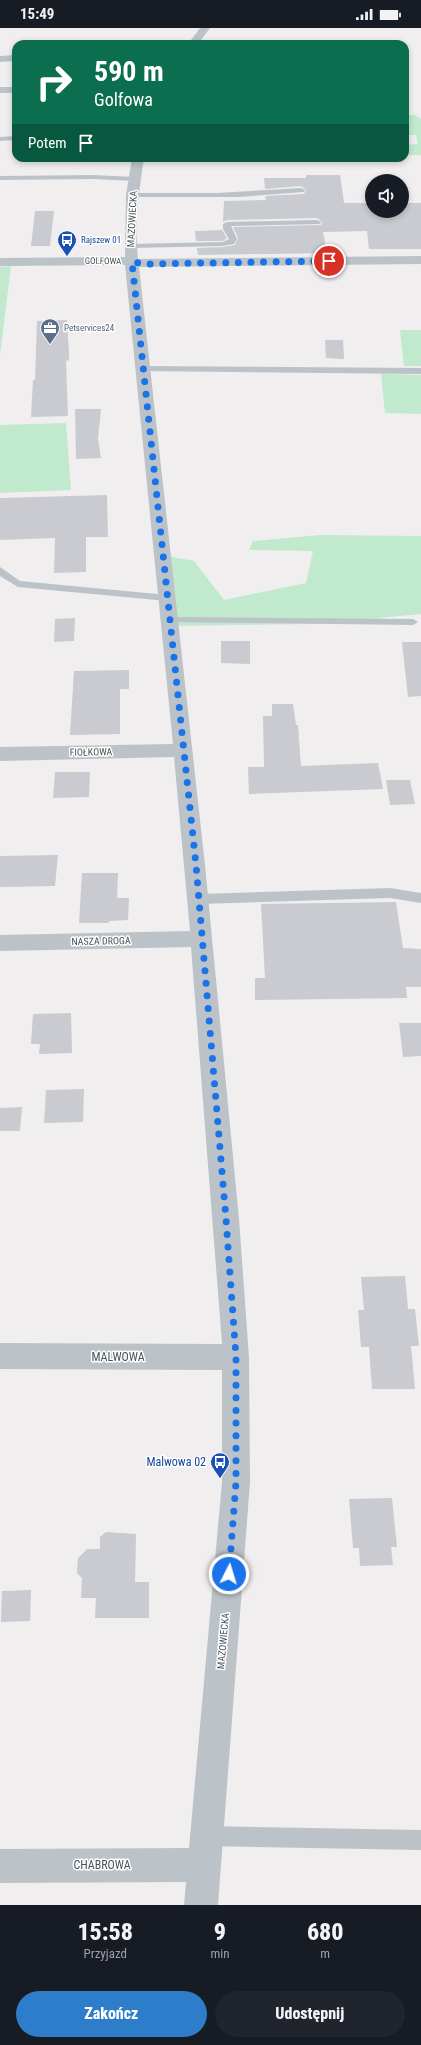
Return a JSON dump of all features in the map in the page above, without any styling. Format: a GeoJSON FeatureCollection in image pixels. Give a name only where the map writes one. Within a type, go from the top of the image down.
{"type":"FeatureCollection","features":[{"type":"Feature","properties":{"kind":"street"},"geometry":{"type":"LineString","coordinates":[[196,40],[205,28]]}},
{"type":"Feature","properties":{"kind":"street"},"geometry":{"type":"LineString","coordinates":[[0,58],[12,58]]}},
{"type":"Feature","properties":{"kind":"street"},"geometry":{"type":"LineString","coordinates":[[0,90],[12,90]]}},
{"type":"Feature","properties":{"kind":"street","name":"MAZOWIECKA"},"geometry":{"type":"LineString","coordinates":[[137,162],[132,195],[131,254],[202,939],[226,1219],[236,1357],[236,1482],[201,1905]]}},
{"type":"Feature","properties":{"kind":"street","name":"GOLFOWA"},"geometry":{"type":"LineString","coordinates":[[0,262],[119,260],[131,254],[145,264],[421,260]]}},
{"type":"Feature","properties":{"kind":"street","name":"FIOŁKOWA"},"geometry":{"type":"LineString","coordinates":[[0,754],[183,750]]}},
{"type":"Feature","properties":{"kind":"street","name":"NASZA DROGA"},"geometry":{"type":"LineString","coordinates":[[0,943],[202,939]]}},
{"type":"Feature","properties":{"kind":"street","name":"MALWOWA"},"geometry":{"type":"LineString","coordinates":[[0,1356],[236,1357]]}},
{"type":"Feature","properties":{"kind":"street","name":"CHABROWA"},"geometry":{"type":"LineString","coordinates":[[0,1866],[205,1850]]}},
{"type":"Feature","properties":{"kind":"lane"},"geometry":{"type":"LineString","coordinates":[[0,139],[12,138]]}},
{"type":"Feature","properties":{"kind":"lane"},"geometry":{"type":"LineString","coordinates":[[0,178],[93,177],[134,179]]}},
{"type":"Feature","properties":{"kind":"lane"},"geometry":{"type":"LineString","coordinates":[[132,195],[212,196],[266,194],[301,190]]}},
{"type":"Feature","properties":{"kind":"lane"},"geometry":{"type":"LineString","coordinates":[[131,254],[231,242],[233,239],[227,229],[227,224],[317,222]]}},
{"type":"Feature","properties":{"kind":"lane"},"geometry":{"type":"LineString","coordinates":[[142,369],[421,371]]}},
{"type":"Feature","properties":{"kind":"lane"},"geometry":{"type":"LineString","coordinates":[[0,570],[6,577],[18,584],[167,609],[413,622]]}},
{"type":"Feature","properties":{"kind":"lane"},"geometry":{"type":"LineString","coordinates":[[198,899],[390,893],[421,898]]}},
{"type":"Feature","properties":{"kind":"lane"},"geometry":{"type":"LineString","coordinates":[[205,1850],[421,1840]]}},
{"type":"Feature","properties":{"kind":"green space"},"geometry":{"type":"Polygon","coordinates":[[[409,115],[415,115],[421,119],[421,155],[409,155],[409,145],[418,144],[416,135],[409,135],[409,115]]]}},
{"type":"Feature","properties":{"kind":"green space"},"geometry":{"type":"Polygon","coordinates":[[[11,266],[0,355],[0,267],[11,266]]]}},
{"type":"Feature","properties":{"kind":"green space"},"geometry":{"type":"Polygon","coordinates":[[[400,330],[421,330],[421,366],[404,366],[400,330]]]}},
{"type":"Feature","properties":{"kind":"green space"},"geometry":{"type":"Polygon","coordinates":[[[381,374],[421,375],[421,414],[385,413],[381,374]]]}},
{"type":"Feature","properties":{"kind":"green space"},"geometry":{"type":"Polygon","coordinates":[[[66,423],[71,490],[0,493],[0,425],[66,423]]]}},
{"type":"Feature","properties":{"kind":"green space"},"geometry":{"type":"Polygon","coordinates":[[[320,535],[421,536],[421,614],[314,624],[175,626],[167,556],[194,561],[224,600],[306,583],[313,551],[249,550],[253,541],[320,535]]]}},
{"type":"Feature","properties":{"kind":"building"},"geometry":{"type":"Polygon","coordinates":[[[306,175],[340,175],[344,203],[365,203],[365,218],[409,218],[409,203],[421,203],[421,249],[369,249],[367,231],[323,232],[327,253],[198,255],[197,248],[235,245],[238,238],[233,227],[321,225],[322,222],[317,218],[227,220],[223,222],[224,201],[266,200],[265,196],[304,194],[306,190],[301,186],[265,189],[264,178],[306,178],[306,175]]]}},
{"type":"Feature","properties":{"kind":"building"},"geometry":{"type":"Polygon","coordinates":[[[35,211],[54,211],[50,246],[31,246],[35,211]]]}},
{"type":"Feature","properties":{"kind":"building"},"geometry":{"type":"Polygon","coordinates":[[[222,230],[227,238],[223,241],[196,241],[195,231],[222,230]]]}},
{"type":"Feature","properties":{"kind":"building"},"geometry":{"type":"Polygon","coordinates":[[[67,320],[69,353],[69,360],[66,361],[68,416],[31,417],[33,380],[35,380],[37,321],[67,320]]]}},
{"type":"Feature","properties":{"kind":"building"},"geometry":{"type":"Polygon","coordinates":[[[325,340],[343,340],[344,359],[326,358],[325,340]]]}},
{"type":"Feature","properties":{"kind":"building"},"geometry":{"type":"Polygon","coordinates":[[[75,409],[101,409],[98,439],[101,458],[76,459],[75,409]]]}},
{"type":"Feature","properties":{"kind":"building"},"geometry":{"type":"Polygon","coordinates":[[[107,495],[108,537],[86,537],[86,572],[54,573],[55,538],[0,540],[0,498],[107,495]]]}},
{"type":"Feature","properties":{"kind":"building"},"geometry":{"type":"Polygon","coordinates":[[[75,618],[74,641],[54,642],[55,619],[75,618]]]}},
{"type":"Feature","properties":{"kind":"building"},"geometry":{"type":"Polygon","coordinates":[[[221,641],[250,641],[250,664],[221,663],[221,641]]]}},
{"type":"Feature","properties":{"kind":"building"},"geometry":{"type":"Polygon","coordinates":[[[402,642],[421,642],[421,696],[408,697],[402,642]]]}},
{"type":"Feature","properties":{"kind":"building"},"geometry":{"type":"Polygon","coordinates":[[[129,670],[129,689],[120,689],[120,734],[70,735],[74,671],[129,670]]]}},
{"type":"Feature","properties":{"kind":"building"},"geometry":{"type":"Polygon","coordinates":[[[272,704],[293,704],[296,725],[298,725],[301,766],[378,763],[383,789],[249,794],[248,767],[264,767],[263,716],[272,716],[272,704]]]}},
{"type":"Feature","properties":{"kind":"building"},"geometry":{"type":"Polygon","coordinates":[[[55,772],[90,772],[89,797],[53,798],[55,772]]]}},
{"type":"Feature","properties":{"kind":"building"},"geometry":{"type":"Polygon","coordinates":[[[386,780],[410,780],[415,804],[390,805],[386,780]]]}},
{"type":"Feature","properties":{"kind":"building"},"geometry":{"type":"Polygon","coordinates":[[[58,855],[55,886],[0,887],[0,856],[58,855]]]}},
{"type":"Feature","properties":{"kind":"building"},"geometry":{"type":"Polygon","coordinates":[[[82,873],[118,873],[117,898],[129,898],[128,920],[109,921],[109,923],[79,923],[82,873]]]}},
{"type":"Feature","properties":{"kind":"building"},"geometry":{"type":"Polygon","coordinates":[[[396,902],[403,948],[421,949],[421,987],[406,987],[407,998],[255,1000],[255,978],[265,978],[261,904],[396,902]]]}},
{"type":"Feature","properties":{"kind":"building"},"geometry":{"type":"Polygon","coordinates":[[[71,1013],[72,1053],[39,1054],[40,1044],[31,1044],[33,1014],[71,1013]]]}},
{"type":"Feature","properties":{"kind":"building"},"geometry":{"type":"Polygon","coordinates":[[[399,1023],[421,1023],[421,1056],[403,1057],[399,1023]]]}},
{"type":"Feature","properties":{"kind":"building"},"geometry":{"type":"Polygon","coordinates":[[[84,1089],[83,1122],[44,1123],[46,1090],[84,1089]]]}},
{"type":"Feature","properties":{"kind":"building"},"geometry":{"type":"Polygon","coordinates":[[[22,1107],[20,1131],[0,1131],[0,1108],[22,1107]]]}},
{"type":"Feature","properties":{"kind":"building"},"geometry":{"type":"Polygon","coordinates":[[[405,1276],[408,1309],[415,1309],[419,1346],[411,1346],[415,1389],[372,1389],[369,1347],[361,1347],[358,1310],[364,1310],[361,1277],[405,1276]]]}},
{"type":"Feature","properties":{"kind":"building"},"geometry":{"type":"Polygon","coordinates":[[[392,1498],[397,1547],[391,1547],[393,1565],[360,1566],[359,1548],[353,1548],[349,1499],[392,1498]]]}},
{"type":"Feature","properties":{"kind":"building"},"geometry":{"type":"Polygon","coordinates":[[[106,1532],[136,1534],[135,1582],[149,1582],[149,1618],[95,1618],[96,1598],[81,1598],[82,1578],[77,1573],[78,1558],[87,1549],[100,1549],[100,1537],[106,1532]]]}},
{"type":"Feature","properties":{"kind":"building"},"geometry":{"type":"Polygon","coordinates":[[[31,1590],[30,1621],[1,1622],[2,1591],[31,1590]]]}},
{"type":"Feature","properties":{"kind":"place","name":"Rajszew 01"},"geometry":{"type":"Point","coordinates":[67,257]}},
{"type":"Feature","properties":{"kind":"place","name":"Petservices24"},"geometry":{"type":"Point","coordinates":[50,345]}},
{"type":"Feature","properties":{"kind":"place","name":"Malwowa 02"},"geometry":{"type":"Point","coordinates":[220,1479]}},
{"type":"Feature","properties":{"kind":"route"},"geometry":{"type":"LineString","coordinates":[[229,1574],[236,1482],[236,1357],[226,1219],[196,865],[168,620],[167,598],[132,262],[145,264],[329,261]]}}]}
